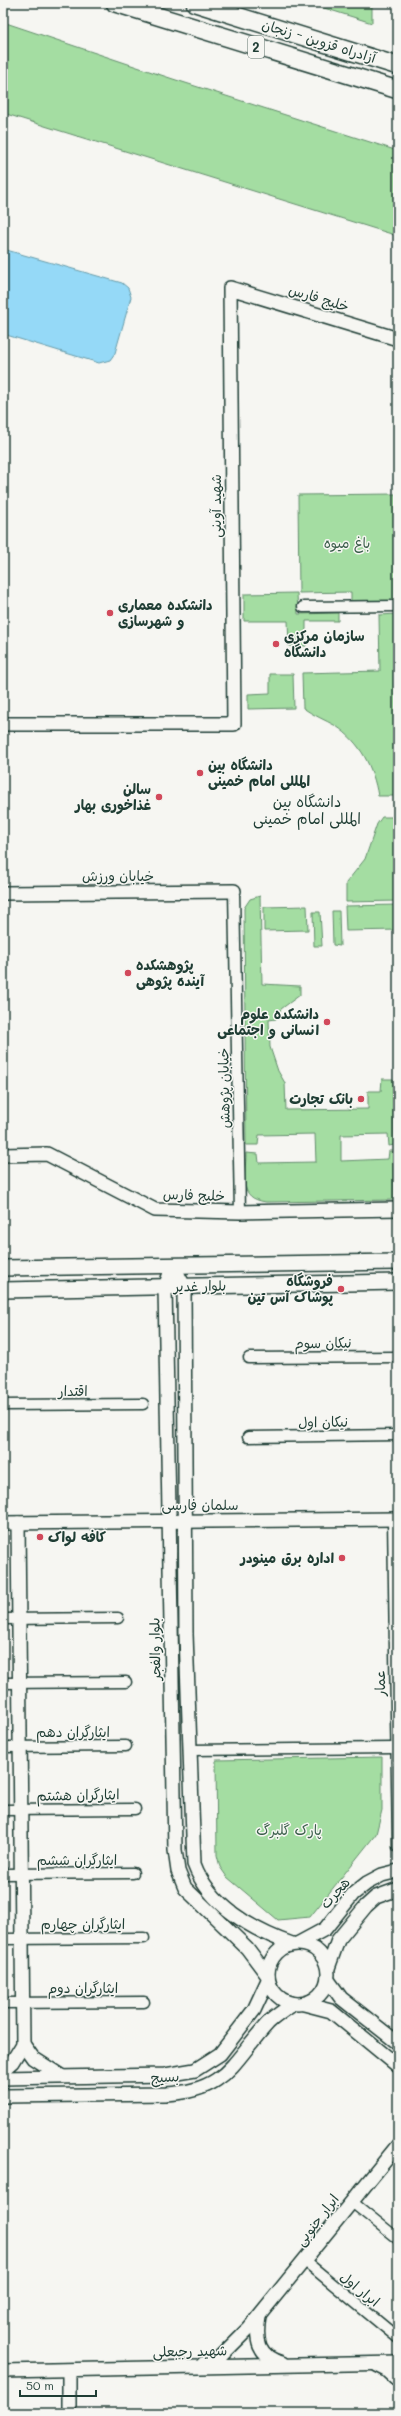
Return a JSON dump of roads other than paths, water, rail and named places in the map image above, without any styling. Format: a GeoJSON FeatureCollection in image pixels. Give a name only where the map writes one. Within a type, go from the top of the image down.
{"type":"FeatureCollection","features":[{"type":"Feature","properties":{"kind":"highway","name":"2"},"geometry":{"type":"LineString","coordinates":[[115,3],[398,90]]}},
{"type":"Feature","properties":{"kind":"highway","name":"آزادراه قزوین - زنجان"},"geometry":{"type":"LineString","coordinates":[[195,3],[398,66]]}},
{"type":"Feature","properties":{"kind":"main road","name":"بلوار غدیر"},"geometry":{"type":"LineString","coordinates":[[3,1268],[398,1262]]}},
{"type":"Feature","properties":{"kind":"main road","name":"بلوار غدیر"},"geometry":{"type":"LineString","coordinates":[[3,1290],[398,1282]]}},
{"type":"Feature","properties":{"kind":"street","name":"خلیج فارس"},"geometry":{"type":"LineString","coordinates":[[230,288],[398,339]]}},
{"type":"Feature","properties":{"kind":"street","name":"شهید آوینی"},"geometry":{"type":"LineString","coordinates":[[3,724],[234,724],[230,288]]}},
{"type":"Feature","properties":{"kind":"street"},"geometry":{"type":"LineString","coordinates":[[303,607],[398,606]]}},
{"type":"Feature","properties":{"kind":"street","name":"خیابان ورزش"},"geometry":{"type":"LineString","coordinates":[[3,892],[234,891]]}},
{"type":"Feature","properties":{"kind":"street","name":"خیابان پژوهش"},"geometry":{"type":"LineString","coordinates":[[234,891],[240,1212]]}},
{"type":"Feature","properties":{"kind":"street","name":"خلیج فارس"},"geometry":{"type":"LineString","coordinates":[[3,1155],[47,1154],[155,1210],[240,1212],[398,1209]]}},
{"type":"Feature","properties":{"kind":"street"},"geometry":{"type":"LineString","coordinates":[[173,1265],[184,1286],[186,1634],[192,1847],[194,1864],[206,1889],[219,1902],[264,1934],[295,1944],[309,1945],[318,1950],[328,1974],[341,1998],[398,2043]]}},
{"type":"Feature","properties":{"kind":"street"},"geometry":{"type":"LineString","coordinates":[[165,1287],[173,1265]]}},
{"type":"Feature","properties":{"kind":"street","name":"بلوار والفجر"},"geometry":{"type":"LineString","coordinates":[[165,1287],[175,1850],[178,1872],[185,1888],[247,1948],[268,1978]]}},
{"type":"Feature","properties":{"kind":"street","name":"نیکان سوم"},"geometry":{"type":"LineString","coordinates":[[249,1358],[398,1357]]}},
{"type":"Feature","properties":{"kind":"street","name":"اقتدار"},"geometry":{"type":"LineString","coordinates":[[3,1406],[143,1404]]}},
{"type":"Feature","properties":{"kind":"street","name":"نیکان اول"},"geometry":{"type":"LineString","coordinates":[[248,1437],[398,1435]]}},
{"type":"Feature","properties":{"kind":"street","name":"سلمان فارسی"},"geometry":{"type":"LineString","coordinates":[[3,1524],[395,1519]]}},
{"type":"Feature","properties":{"kind":"street","name":"عمار"},"geometry":{"type":"LineString","coordinates":[[395,1519],[395,1748],[398,1847]]}},
{"type":"Feature","properties":{"kind":"street"},"geometry":{"type":"LineString","coordinates":[[3,2070],[12,2062],[23,2044],[18,1523]]}},
{"type":"Feature","properties":{"kind":"street"},"geometry":{"type":"LineString","coordinates":[[3,1619],[118,1618]]}},
{"type":"Feature","properties":{"kind":"street"},"geometry":{"type":"LineString","coordinates":[[3,1683],[126,1682]]}},
{"type":"Feature","properties":{"kind":"street","name":"ایثارگران دهم"},"geometry":{"type":"LineString","coordinates":[[3,1747],[126,1746]]}},
{"type":"Feature","properties":{"kind":"street"},"geometry":{"type":"LineString","coordinates":[[190,1750],[395,1748]]}},
{"type":"Feature","properties":{"kind":"street","name":"ایثارگران هشتم"},"geometry":{"type":"LineString","coordinates":[[3,1810],[135,1809]]}},
{"type":"Feature","properties":{"kind":"street","name":"هجرت"},"geometry":{"type":"LineString","coordinates":[[295,1944],[324,1929],[353,1894],[367,1883],[382,1875],[398,1871]]}},
{"type":"Feature","properties":{"kind":"street","name":"ایثارگران ششم"},"geometry":{"type":"LineString","coordinates":[[3,1874],[133,1873]]}},
{"type":"Feature","properties":{"kind":"street"},"geometry":{"type":"LineString","coordinates":[[298,2004],[316,1999],[324,1991],[338,1940],[366,1906],[376,1897],[398,1889]]}},
{"type":"Feature","properties":{"kind":"street","name":"ایثارگران چهارم"},"geometry":{"type":"LineString","coordinates":[[3,1939],[144,1938]]}},
{"type":"Feature","properties":{"kind":"street"},"geometry":{"type":"LineString","coordinates":[[295,1944],[278,1950],[270,1962],[268,1978],[273,1991],[281,2000],[331,2011],[398,2066]]}},
{"type":"Feature","properties":{"kind":"street","name":"بسیج"},"geometry":{"type":"LineString","coordinates":[[3,2078],[165,2075],[195,2070],[220,2054],[254,2010],[268,1978]]}},
{"type":"Feature","properties":{"kind":"street","name":"ایثارگران دوم"},"geometry":{"type":"LineString","coordinates":[[3,2003],[144,2002]]}},
{"type":"Feature","properties":{"kind":"street","name":"بسیج"},"geometry":{"type":"LineString","coordinates":[[3,2096],[166,2094],[184,2093],[202,2088],[219,2079],[234,2067],[269,2022],[298,2004]]}},
{"type":"Feature","properties":{"kind":"street"},"geometry":{"type":"LineString","coordinates":[[23,2044],[33,2058],[62,2077]]}},
{"type":"Feature","properties":{"kind":"street","name":"ابرار جنوبی"},"geometry":{"type":"LineString","coordinates":[[195,2367],[218,2359],[238,2341],[305,2261],[398,2145]]}},
{"type":"Feature","properties":{"kind":"street"},"geometry":{"type":"LineString","coordinates":[[352,2202],[398,2239]]}},
{"type":"Feature","properties":{"kind":"street","name":"ابرار اول"},"geometry":{"type":"LineString","coordinates":[[305,2261],[398,2338]]}},
{"type":"Feature","properties":{"kind":"street"},"geometry":{"type":"LineString","coordinates":[[260,2313],[256,2331],[260,2348],[269,2360],[291,2365]]}},
{"type":"Feature","properties":{"kind":"street","name":"شهید رجبعلی"},"geometry":{"type":"LineString","coordinates":[[3,2371],[69,2371],[291,2365],[377,2365],[398,2363]]}},
{"type":"Feature","properties":{"kind":"street"},"geometry":{"type":"LineString","coordinates":[[377,2365],[387,2370],[398,2380]]}},
{"type":"Feature","properties":{"kind":"street"},"geometry":{"type":"LineString","coordinates":[[69,2371],[69,2413]]}},
{"type":"Feature","properties":{"kind":"water"},"geometry":{"type":"Polygon","coordinates":[[[3,249],[122,283],[128,288],[131,297],[115,353],[110,360],[99,363],[3,334],[3,249]]]}},
{"type":"Feature","properties":{"kind":"place","name":"دانشکده معماری و شهرسازی"},"geometry":{"type":"Point","coordinates":[110,613]}},
{"type":"Feature","properties":{"kind":"place","name":"سازمان مرکزی دانشگاه"},"geometry":{"type":"Point","coordinates":[276,644]}},
{"type":"Feature","properties":{"kind":"place","name":"دانشگاه بین المللی امام خمینی"},"geometry":{"type":"Point","coordinates":[200,773]}},
{"type":"Feature","properties":{"kind":"place","name":"سالن غذاخوری بهار"},"geometry":{"type":"Point","coordinates":[159,797]}},
{"type":"Feature","properties":{"kind":"place","name":"پژوهشکده آینده پژوهی"},"geometry":{"type":"Point","coordinates":[128,973]}},
{"type":"Feature","properties":{"kind":"place","name":"دانشکده علوم انسانی و اجتماعی"},"geometry":{"type":"Point","coordinates":[327,1022]}},
{"type":"Feature","properties":{"kind":"place","name":"بانک تجارت"},"geometry":{"type":"Point","coordinates":[361,1099]}},
{"type":"Feature","properties":{"kind":"place","name":"فروشگاه پوشاک آس تین"},"geometry":{"type":"Point","coordinates":[341,1289]}},
{"type":"Feature","properties":{"kind":"place","name":"کافه لواک"},"geometry":{"type":"Point","coordinates":[40,1537]}},
{"type":"Feature","properties":{"kind":"place","name":"اداره برق مینودر"},"geometry":{"type":"Point","coordinates":[342,1558]}},
{"type":"Feature","properties":{"kind":"district","name":"دانشگاه بین المللی امام خمینی"},"geometry":{"type":"Point","coordinates":[307,810]}},
{"type":"Feature","properties":{"kind":"park label","name":"باغ میوه"},"geometry":{"type":"Point","coordinates":[347,543]}},
{"type":"Feature","properties":{"kind":"park label","name":"پارک گلبرگ"},"geometry":{"type":"Point","coordinates":[289,1830]}}]}
